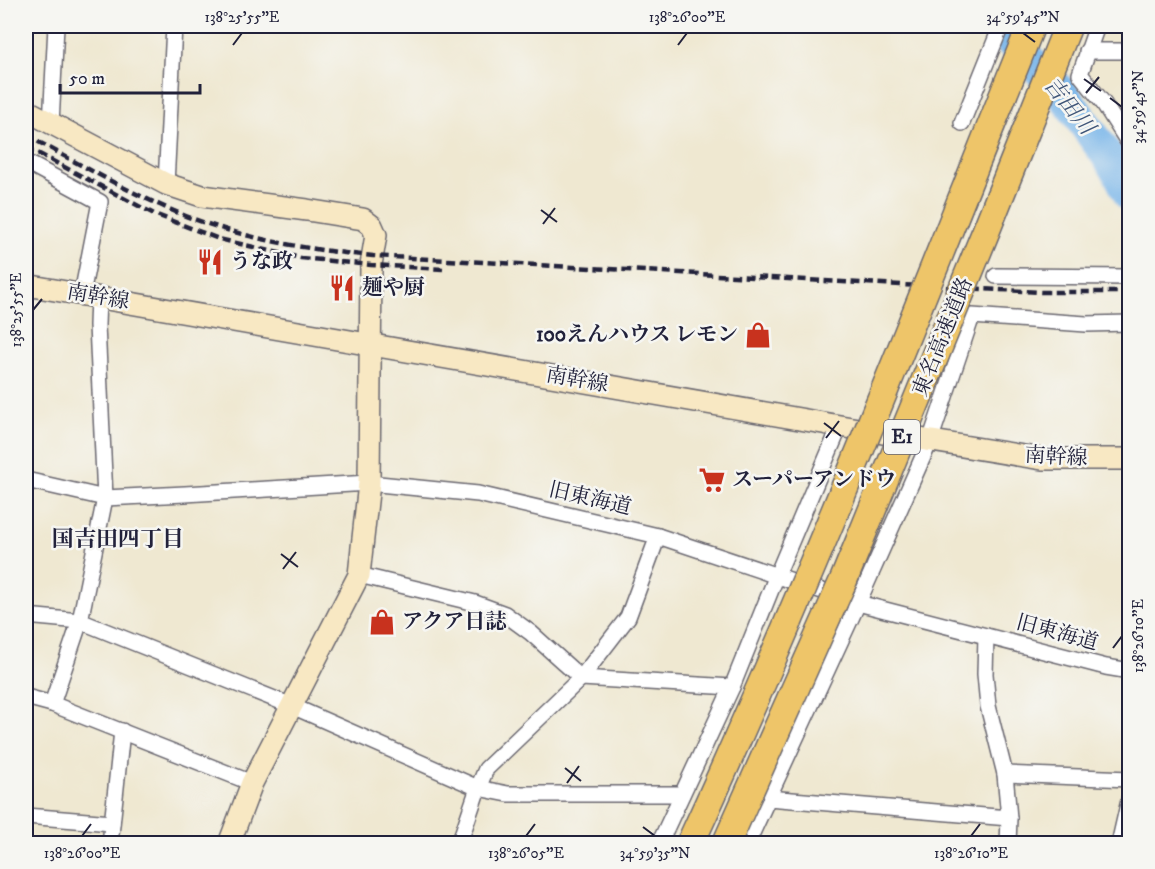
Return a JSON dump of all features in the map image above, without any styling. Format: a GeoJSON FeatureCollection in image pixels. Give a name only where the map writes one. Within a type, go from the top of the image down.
{"type":"FeatureCollection","features":[{"type":"Feature","properties":{"kind":"highway","name":"東名高速道路"},"geometry":{"type":"LineString","coordinates":[[690,843],[726,766],[811,567],[1031,26]]}},
{"type":"Feature","properties":{"kind":"highway","name":"東名高速道路"},"geometry":{"type":"LineString","coordinates":[[726,843],[844,579],[1068,26]]}},
{"type":"Feature","properties":{"kind":"main road"},"geometry":{"type":"LineString","coordinates":[[26,110],[166,184],[202,196],[363,219],[372,226],[376,235],[372,265],[369,483],[359,575],[252,783],[229,843]]}},
{"type":"Feature","properties":{"kind":"main road","name":"南幹線"},"geometry":{"type":"LineString","coordinates":[[26,285],[1041,459],[1130,459]]}},
{"type":"Feature","properties":{"kind":"street"},"geometry":{"type":"LineString","coordinates":[[51,124],[56,26]]}},
{"type":"Feature","properties":{"kind":"street"},"geometry":{"type":"LineString","coordinates":[[166,184],[174,26]]}},
{"type":"Feature","properties":{"kind":"street"},"geometry":{"type":"LineString","coordinates":[[962,123],[1001,26]]}},
{"type":"Feature","properties":{"kind":"street"},"geometry":{"type":"LineString","coordinates":[[1097,26],[1080,74],[1104,104],[1130,145]]}},
{"type":"Feature","properties":{"kind":"street"},"geometry":{"type":"LineString","coordinates":[[1087,51],[1130,51]]}},
{"type":"Feature","properties":{"kind":"street"},"geometry":{"type":"LineString","coordinates":[[26,162],[100,202],[90,296],[97,325],[105,498],[80,621],[52,704]]}},
{"type":"Feature","properties":{"kind":"street"},"geometry":{"type":"LineString","coordinates":[[996,276],[1130,277]]}},
{"type":"Feature","properties":{"kind":"street"},"geometry":{"type":"LineString","coordinates":[[747,843],[930,441],[972,316],[1075,323],[1130,323]]}},
{"type":"Feature","properties":{"kind":"street"},"geometry":{"type":"LineString","coordinates":[[659,843],[732,687],[840,426]]}},
{"type":"Feature","properties":{"kind":"street","name":"旧東海道"},"geometry":{"type":"LineString","coordinates":[[26,480],[105,498],[369,483],[478,494],[658,536],[858,603],[1106,667],[1130,671]]}},
{"type":"Feature","properties":{"kind":"street"},"geometry":{"type":"LineString","coordinates":[[459,843],[486,769],[581,678],[628,617],[658,536]]}},
{"type":"Feature","properties":{"kind":"street"},"geometry":{"type":"LineString","coordinates":[[359,575],[476,603],[505,614],[531,633],[581,678],[732,687]]}},
{"type":"Feature","properties":{"kind":"street"},"geometry":{"type":"LineString","coordinates":[[26,616],[80,621],[292,706],[478,788],[508,794],[682,794]]}},
{"type":"Feature","properties":{"kind":"street"},"geometry":{"type":"LineString","coordinates":[[986,636],[985,674],[988,706],[1005,774],[1009,818],[1008,843]]}},
{"type":"Feature","properties":{"kind":"street"},"geometry":{"type":"LineString","coordinates":[[26,697],[52,704],[252,783]]}},
{"type":"Feature","properties":{"kind":"street"},"geometry":{"type":"LineString","coordinates":[[110,843],[122,731]]}},
{"type":"Feature","properties":{"kind":"street"},"geometry":{"type":"LineString","coordinates":[[1005,774],[1130,778]]}},
{"type":"Feature","properties":{"kind":"street"},"geometry":{"type":"LineString","coordinates":[[1119,843],[1130,796]]}},
{"type":"Feature","properties":{"kind":"street"},"geometry":{"type":"LineString","coordinates":[[768,798],[1009,818]]}},
{"type":"Feature","properties":{"kind":"street"},"geometry":{"type":"LineString","coordinates":[[26,816],[112,823]]}},
{"type":"Feature","properties":{"kind":"waterway","name":"吉田川"},"geometry":{"type":"LineString","coordinates":[[996,26],[1063,94],[1117,169],[1130,195]]}},
{"type":"Feature","properties":{"kind":"railway"},"geometry":{"type":"LineString","coordinates":[[26,135],[126,189],[185,216],[264,240],[318,249],[373,256],[823,281],[1041,292],[1130,292]]}},
{"type":"Feature","properties":{"kind":"railway"},"geometry":{"type":"LineString","coordinates":[[26,147],[154,214],[219,239],[301,258],[443,269]]}},
{"type":"Feature","properties":{"kind":"place","name":"うな政"},"geometry":{"type":"Point","coordinates":[210,262]}},
{"type":"Feature","properties":{"kind":"place","name":"麺や厨"},"geometry":{"type":"Point","coordinates":[342,288]}},
{"type":"Feature","properties":{"kind":"place","name":"100えんハウス レモン"},"geometry":{"type":"Point","coordinates":[758,335]}},
{"type":"Feature","properties":{"kind":"place","name":"スーパーアンドウ"},"geometry":{"type":"Point","coordinates":[712,480]}},
{"type":"Feature","properties":{"kind":"place","name":"アクア日誌"},"geometry":{"type":"Point","coordinates":[382,622]}},
{"type":"Feature","properties":{"kind":"district","name":"国吉田四丁目"},"geometry":{"type":"Point","coordinates":[118,539]}}]}
